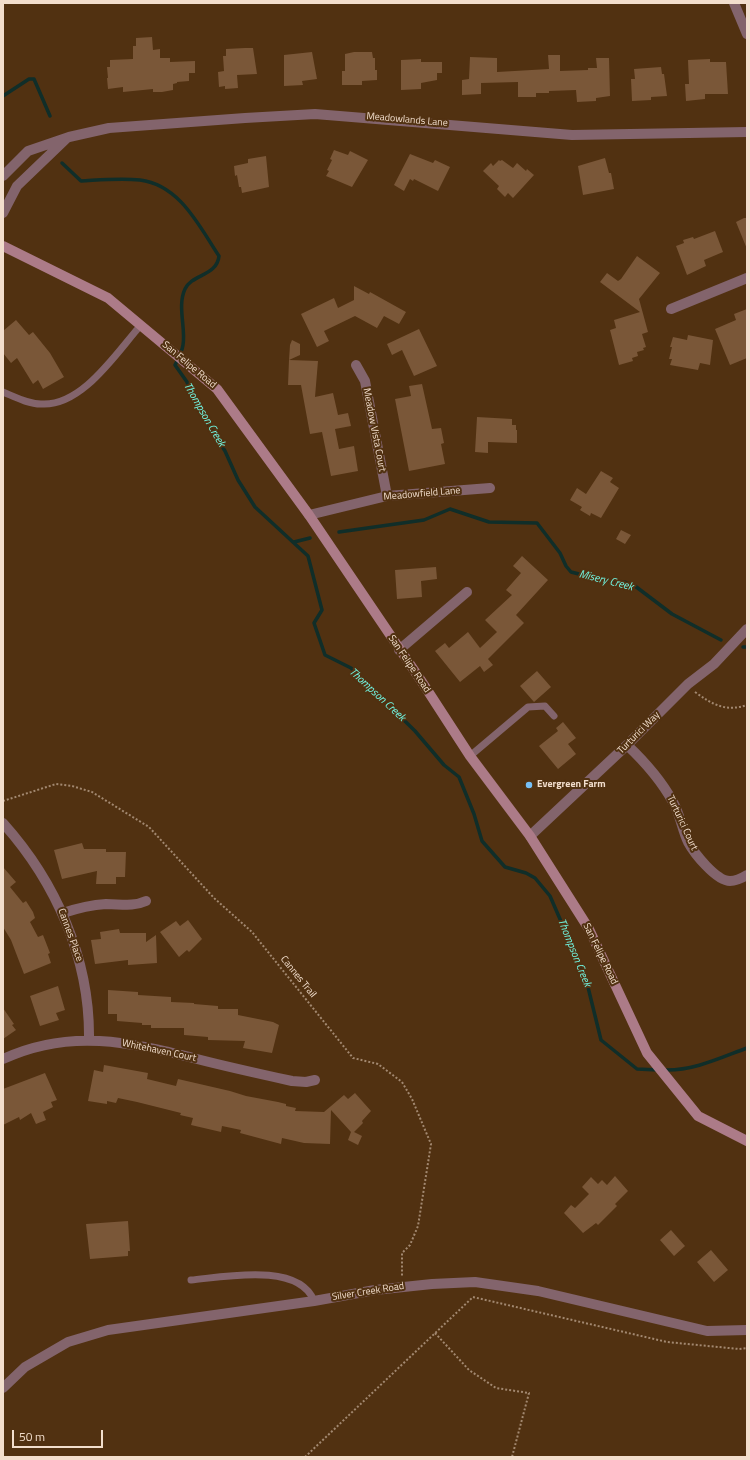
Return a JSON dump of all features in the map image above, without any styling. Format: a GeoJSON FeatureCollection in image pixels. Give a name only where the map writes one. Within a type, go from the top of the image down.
{"type":"FeatureCollection","features":[{"type":"Feature","properties":{"kind":"street"},"geometry":{"type":"LineString","coordinates":[[734,3],[747,34]]}},
{"type":"Feature","properties":{"kind":"street","name":"Meadowlands Lane"},"geometry":{"type":"LineString","coordinates":[[3,176],[28,151],[69,137],[109,128],[315,114],[572,135],[747,132]]}},
{"type":"Feature","properties":{"kind":"street"},"geometry":{"type":"LineString","coordinates":[[3,213],[17,186],[69,137]]}},
{"type":"Feature","properties":{"kind":"street","name":"San Felipe Road"},"geometry":{"type":"LineString","coordinates":[[3,246],[108,298],[217,389],[308,515],[470,756],[530,836],[589,929],[647,1053],[698,1116],[747,1141]]}},
{"type":"Feature","properties":{"kind":"street"},"geometry":{"type":"LineString","coordinates":[[671,309],[747,278]]}},
{"type":"Feature","properties":{"kind":"street","name":"Meadow Vista Court"},"geometry":{"type":"LineString","coordinates":[[356,365],[364,381],[387,496]]}},
{"type":"Feature","properties":{"kind":"street","name":"Meadowfield Lane"},"geometry":{"type":"LineString","coordinates":[[308,515],[387,496],[490,488]]}},
{"type":"Feature","properties":{"kind":"street"},"geometry":{"type":"LineString","coordinates":[[399,650],[467,592]]}},
{"type":"Feature","properties":{"kind":"street","name":"Turturici Way"},"geometry":{"type":"LineString","coordinates":[[530,836],[627,745],[688,684],[714,664],[747,629]]}},
{"type":"Feature","properties":{"kind":"street","name":"Turturici Court"},"geometry":{"type":"LineString","coordinates":[[627,745],[661,783],[674,803],[688,842],[701,860],[719,877],[729,881],[742,878],[747,875]]}},
{"type":"Feature","properties":{"kind":"street","name":"Cannes Place"},"geometry":{"type":"LineString","coordinates":[[3,823],[38,870],[63,913],[85,980],[89,1007],[89,1039]]}},
{"type":"Feature","properties":{"kind":"street"},"geometry":{"type":"LineString","coordinates":[[63,913],[84,907],[107,904],[133,906],[146,901]]}},
{"type":"Feature","properties":{"kind":"street","name":"Whitehaven Court"},"geometry":{"type":"LineString","coordinates":[[3,1059],[52,1042],[89,1039],[135,1044],[292,1081],[306,1082],[315,1080]]}},
{"type":"Feature","properties":{"kind":"street","name":"Silver Creek Road"},"geometry":{"type":"LineString","coordinates":[[3,1388],[25,1367],[68,1342],[108,1330],[402,1287],[475,1282],[538,1291],[707,1331],[747,1330]]}},
{"type":"Feature","properties":{"kind":"lane"},"geometry":{"type":"LineString","coordinates":[[3,392],[36,404],[52,404],[67,399],[85,388],[141,325]]}},
{"type":"Feature","properties":{"kind":"lane"},"geometry":{"type":"LineString","coordinates":[[470,756],[528,707],[545,706],[554,716]]}},
{"type":"Feature","properties":{"kind":"lane"},"geometry":{"type":"LineString","coordinates":[[191,1280],[254,1275],[275,1277],[300,1283],[310,1292],[314,1301]]}},
{"type":"Feature","properties":{"kind":"path"},"geometry":{"type":"LineString","coordinates":[[688,684],[696,693],[723,707],[730,709],[747,705]]}},
{"type":"Feature","properties":{"kind":"path","name":"Cannes Trail"},"geometry":{"type":"LineString","coordinates":[[3,801],[56,784],[72,786],[92,792],[150,827],[214,898],[252,932],[353,1058],[378,1064],[402,1082],[412,1099],[431,1144],[418,1226],[410,1245],[402,1253],[402,1287]]}},
{"type":"Feature","properties":{"kind":"path"},"geometry":{"type":"LineString","coordinates":[[305,1457],[473,1296],[667,1342],[739,1349],[747,1348]]}},
{"type":"Feature","properties":{"kind":"path"},"geometry":{"type":"LineString","coordinates":[[435,1333],[468,1370],[496,1388],[529,1393],[512,1457]]}},
{"type":"Feature","properties":{"kind":"building"},"geometry":{"type":"Polygon","coordinates":[[[152,37],[153,50],[160,49],[160,58],[170,58],[170,62],[195,61],[195,73],[189,73],[189,81],[177,82],[173,84],[173,90],[162,92],[153,92],[153,89],[123,92],[123,87],[108,89],[107,67],[110,67],[110,60],[133,59],[133,46],[136,46],[136,38],[152,37]]]}},
{"type":"Feature","properties":{"kind":"building"},"geometry":{"type":"Polygon","coordinates":[[[253,48],[257,74],[237,75],[238,88],[225,89],[225,86],[219,87],[218,72],[224,71],[223,56],[226,56],[226,49],[253,48]]]}},
{"type":"Feature","properties":{"kind":"building"},"geometry":{"type":"Polygon","coordinates":[[[312,52],[317,79],[302,81],[303,85],[284,86],[284,55],[312,52]]]}},
{"type":"Feature","properties":{"kind":"building"},"geometry":{"type":"Polygon","coordinates":[[[354,52],[372,52],[373,58],[375,58],[377,80],[362,81],[362,85],[342,85],[342,71],[345,71],[345,54],[354,52]]]}},
{"type":"Feature","properties":{"kind":"building"},"geometry":{"type":"Polygon","coordinates":[[[548,55],[560,55],[560,71],[588,70],[588,68],[597,68],[596,58],[609,58],[610,96],[596,98],[596,101],[577,102],[576,90],[549,91],[549,93],[536,93],[536,97],[518,97],[518,82],[481,83],[481,94],[462,95],[462,80],[469,79],[470,57],[497,58],[497,72],[549,69],[548,55]]]}},
{"type":"Feature","properties":{"kind":"building"},"geometry":{"type":"Polygon","coordinates":[[[421,59],[421,62],[442,62],[442,73],[437,73],[437,80],[421,83],[421,89],[401,90],[401,60],[421,59]]]}},
{"type":"Feature","properties":{"kind":"building"},"geometry":{"type":"Polygon","coordinates":[[[710,59],[710,62],[726,62],[728,94],[705,94],[705,99],[686,101],[685,84],[689,84],[688,60],[710,59]]]}},
{"type":"Feature","properties":{"kind":"building"},"geometry":{"type":"Polygon","coordinates":[[[661,67],[662,74],[664,74],[667,96],[651,97],[651,100],[632,101],[631,79],[635,79],[634,69],[661,67]]]}},
{"type":"Feature","properties":{"kind":"building"},"geometry":{"type":"Polygon","coordinates":[[[334,150],[348,155],[350,151],[368,160],[352,187],[326,176],[329,171],[327,170],[332,160],[330,159],[334,150]]]}},
{"type":"Feature","properties":{"kind":"building"},"geometry":{"type":"Polygon","coordinates":[[[410,154],[433,163],[435,160],[450,167],[438,191],[414,179],[413,181],[410,179],[404,191],[394,185],[410,154]]]}},
{"type":"Feature","properties":{"kind":"building"},"geometry":{"type":"Polygon","coordinates":[[[266,156],[269,187],[242,193],[241,187],[239,187],[237,175],[235,176],[234,166],[248,163],[248,159],[266,156]]]}},
{"type":"Feature","properties":{"kind":"building"},"geometry":{"type":"Polygon","coordinates":[[[605,158],[609,173],[611,173],[614,189],[583,195],[578,166],[605,158]]]}},
{"type":"Feature","properties":{"kind":"building"},"geometry":{"type":"Polygon","coordinates":[[[499,160],[502,160],[513,168],[517,163],[526,171],[527,169],[534,175],[513,198],[508,193],[505,197],[497,189],[499,186],[483,171],[491,163],[493,166],[499,160]]]}},
{"type":"Feature","properties":{"kind":"building"},"geometry":{"type":"Polygon","coordinates":[[[747,218],[747,249],[736,222],[747,218]]]}},
{"type":"Feature","properties":{"kind":"building"},"geometry":{"type":"Polygon","coordinates":[[[715,231],[723,252],[704,260],[706,266],[687,275],[676,246],[684,243],[683,240],[693,237],[694,239],[715,231]]]}},
{"type":"Feature","properties":{"kind":"building"},"geometry":{"type":"Polygon","coordinates":[[[637,256],[660,273],[639,299],[648,332],[642,334],[646,347],[643,348],[644,350],[637,352],[638,356],[632,358],[633,361],[619,365],[610,330],[616,328],[614,320],[640,312],[600,282],[607,273],[618,281],[621,279],[637,256]]]}},
{"type":"Feature","properties":{"kind":"building"},"geometry":{"type":"Polygon","coordinates":[[[354,286],[369,294],[370,292],[406,312],[399,324],[384,316],[377,328],[355,316],[324,331],[329,341],[317,347],[301,314],[334,298],[338,308],[354,300],[354,286]]]}},
{"type":"Feature","properties":{"kind":"building"},"geometry":{"type":"Polygon","coordinates":[[[747,309],[747,358],[730,365],[715,329],[736,320],[734,314],[747,309]]]}},
{"type":"Feature","properties":{"kind":"building"},"geometry":{"type":"Polygon","coordinates":[[[16,320],[29,335],[33,332],[50,353],[64,377],[43,389],[38,380],[33,384],[17,358],[11,363],[3,353],[3,331],[16,320]]]}},
{"type":"Feature","properties":{"kind":"building"},"geometry":{"type":"Polygon","coordinates":[[[419,329],[437,366],[414,376],[402,350],[392,355],[387,344],[419,329]]]}},
{"type":"Feature","properties":{"kind":"building"},"geometry":{"type":"Polygon","coordinates":[[[688,335],[713,340],[710,365],[700,363],[698,370],[670,365],[672,359],[669,359],[672,347],[670,347],[673,337],[687,340],[688,335]]]}},
{"type":"Feature","properties":{"kind":"building"},"geometry":{"type":"Polygon","coordinates":[[[292,340],[300,344],[300,355],[289,360],[290,345],[292,340]]]}},
{"type":"Feature","properties":{"kind":"building"},"geometry":{"type":"Polygon","coordinates":[[[289,360],[318,361],[315,397],[333,393],[338,415],[348,413],[351,426],[335,429],[339,449],[354,446],[358,471],[331,476],[322,432],[310,434],[301,385],[288,385],[289,360]]]}},
{"type":"Feature","properties":{"kind":"building"},"geometry":{"type":"Polygon","coordinates":[[[422,384],[432,429],[441,428],[444,443],[441,444],[445,464],[409,471],[395,399],[411,396],[409,386],[422,384]]]}},
{"type":"Feature","properties":{"kind":"building"},"geometry":{"type":"Polygon","coordinates":[[[477,417],[512,419],[512,425],[516,425],[517,443],[488,442],[488,453],[475,452],[477,417]]]}},
{"type":"Feature","properties":{"kind":"building"},"geometry":{"type":"Polygon","coordinates":[[[601,471],[613,478],[610,482],[619,488],[601,518],[591,513],[590,516],[580,510],[582,507],[570,500],[577,488],[586,494],[601,471]]]}},
{"type":"Feature","properties":{"kind":"building"},"geometry":{"type":"Polygon","coordinates":[[[621,530],[631,535],[625,544],[616,539],[621,530]]]}},
{"type":"Feature","properties":{"kind":"building"},"geometry":{"type":"Polygon","coordinates":[[[522,556],[548,580],[516,615],[524,623],[488,659],[493,665],[484,672],[480,666],[460,682],[435,651],[445,643],[449,648],[468,632],[480,648],[497,632],[485,620],[512,595],[506,590],[521,573],[513,566],[522,556]]]}},
{"type":"Feature","properties":{"kind":"building"},"geometry":{"type":"Polygon","coordinates":[[[436,567],[437,579],[421,581],[422,597],[397,599],[395,570],[436,567]]]}},
{"type":"Feature","properties":{"kind":"building"},"geometry":{"type":"Polygon","coordinates":[[[537,671],[551,687],[534,702],[520,686],[537,671]]]}},
{"type":"Feature","properties":{"kind":"building"},"geometry":{"type":"Polygon","coordinates":[[[563,722],[576,738],[568,744],[576,754],[558,769],[539,746],[558,731],[556,728],[563,722]]]}},
{"type":"Feature","properties":{"kind":"building"},"geometry":{"type":"Polygon","coordinates":[[[82,843],[84,849],[106,849],[106,852],[126,852],[125,877],[116,877],[116,884],[96,884],[97,871],[62,879],[54,850],[82,843]]]}},
{"type":"Feature","properties":{"kind":"building"},"geometry":{"type":"Polygon","coordinates":[[[3,867],[16,882],[10,887],[23,903],[26,901],[33,912],[35,918],[30,922],[38,937],[43,935],[50,953],[48,954],[51,963],[24,974],[11,940],[3,927],[3,867]]]}},
{"type":"Feature","properties":{"kind":"building"},"geometry":{"type":"Polygon","coordinates":[[[188,920],[202,939],[189,952],[187,950],[179,957],[160,932],[176,921],[180,926],[188,920]]]}},
{"type":"Feature","properties":{"kind":"building"},"geometry":{"type":"Polygon","coordinates":[[[119,929],[120,933],[146,933],[146,942],[156,935],[157,963],[128,965],[128,960],[95,964],[91,940],[101,939],[100,932],[119,929]]]}},
{"type":"Feature","properties":{"kind":"building"},"geometry":{"type":"Polygon","coordinates":[[[58,986],[65,1010],[56,1013],[59,1020],[40,1026],[30,996],[58,986]]]}},
{"type":"Feature","properties":{"kind":"building"},"geometry":{"type":"Polygon","coordinates":[[[108,990],[138,992],[138,995],[171,997],[171,1002],[218,1006],[218,1009],[238,1009],[238,1015],[273,1022],[279,1025],[272,1053],[243,1048],[245,1041],[208,1040],[208,1037],[184,1035],[184,1028],[151,1028],[151,1025],[142,1025],[142,1023],[117,1021],[117,1014],[108,1014],[108,990]]]}},
{"type":"Feature","properties":{"kind":"building"},"geometry":{"type":"Polygon","coordinates":[[[3,1008],[14,1024],[12,1025],[16,1030],[3,1039],[3,1008]]]}},
{"type":"Feature","properties":{"kind":"building"},"geometry":{"type":"Polygon","coordinates":[[[104,1065],[148,1073],[147,1079],[176,1086],[178,1079],[246,1096],[278,1102],[286,1104],[286,1106],[296,1108],[295,1111],[324,1112],[344,1095],[348,1099],[355,1093],[371,1111],[362,1121],[363,1123],[354,1132],[362,1136],[358,1145],[348,1140],[351,1132],[331,1110],[330,1144],[304,1143],[282,1138],[281,1144],[240,1133],[241,1130],[222,1126],[221,1132],[191,1125],[193,1118],[180,1115],[181,1113],[137,1102],[118,1098],[116,1103],[107,1101],[107,1104],[88,1101],[94,1070],[103,1072],[104,1065]]]}},
{"type":"Feature","properties":{"kind":"building"},"geometry":{"type":"Polygon","coordinates":[[[45,1073],[57,1100],[51,1102],[53,1107],[43,1112],[46,1120],[36,1124],[31,1113],[20,1120],[19,1117],[3,1125],[3,1089],[45,1073]]]}},
{"type":"Feature","properties":{"kind":"building"},"geometry":{"type":"Polygon","coordinates":[[[615,1176],[628,1191],[615,1204],[617,1206],[598,1225],[596,1223],[583,1233],[564,1213],[571,1205],[575,1208],[589,1194],[582,1187],[591,1177],[598,1184],[602,1180],[607,1185],[615,1176]]]}},
{"type":"Feature","properties":{"kind":"building"},"geometry":{"type":"Polygon","coordinates":[[[128,1221],[130,1251],[128,1251],[128,1256],[90,1259],[86,1224],[128,1221]]]}},
{"type":"Feature","properties":{"kind":"building"},"geometry":{"type":"Polygon","coordinates":[[[671,1230],[685,1246],[674,1256],[660,1240],[671,1230]]]}},
{"type":"Feature","properties":{"kind":"building"},"geometry":{"type":"Polygon","coordinates":[[[711,1250],[728,1270],[714,1282],[697,1262],[711,1250]]]}},
{"type":"Feature","properties":{"kind":"waterway","name":"Thompson Creek"},"geometry":{"type":"LineString","coordinates":[[3,96],[29,79],[34,79],[50,116]]}},
{"type":"Feature","properties":{"kind":"waterway","name":"Thompson Creek"},"geometry":{"type":"LineString","coordinates":[[62,163],[81,181],[125,179],[154,183],[177,198],[204,232],[219,256],[214,267],[193,280],[185,289],[182,303],[184,338],[181,353],[175,365],[187,382],[197,407],[225,451],[238,480],[255,507],[308,556],[322,610],[314,623],[325,655],[351,668],[415,731],[444,765],[459,777],[474,814],[482,841],[505,867],[526,873],[535,878],[550,896],[586,979],[601,1040],[637,1069],[658,1070]]}},
{"type":"Feature","properties":{"kind":"waterway","name":"Misery Creek"},"geometry":{"type":"LineString","coordinates":[[339,532],[424,520],[450,509],[489,522],[537,523],[560,553],[566,566],[571,572],[607,581],[624,582],[635,586],[672,614],[721,640]]}},
{"type":"Feature","properties":{"kind":"waterway","name":"Misery Creek"},"geometry":{"type":"LineString","coordinates":[[294,542],[310,538]]}},
{"type":"Feature","properties":{"kind":"waterway","name":"Thompson Creek"},"geometry":{"type":"LineString","coordinates":[[664,1070],[675,1070],[696,1066],[717,1060],[747,1048]]}},
{"type":"Feature","properties":{"kind":"place","name":"Evergreen Farm"},"geometry":{"type":"Point","coordinates":[529,785]}}]}
